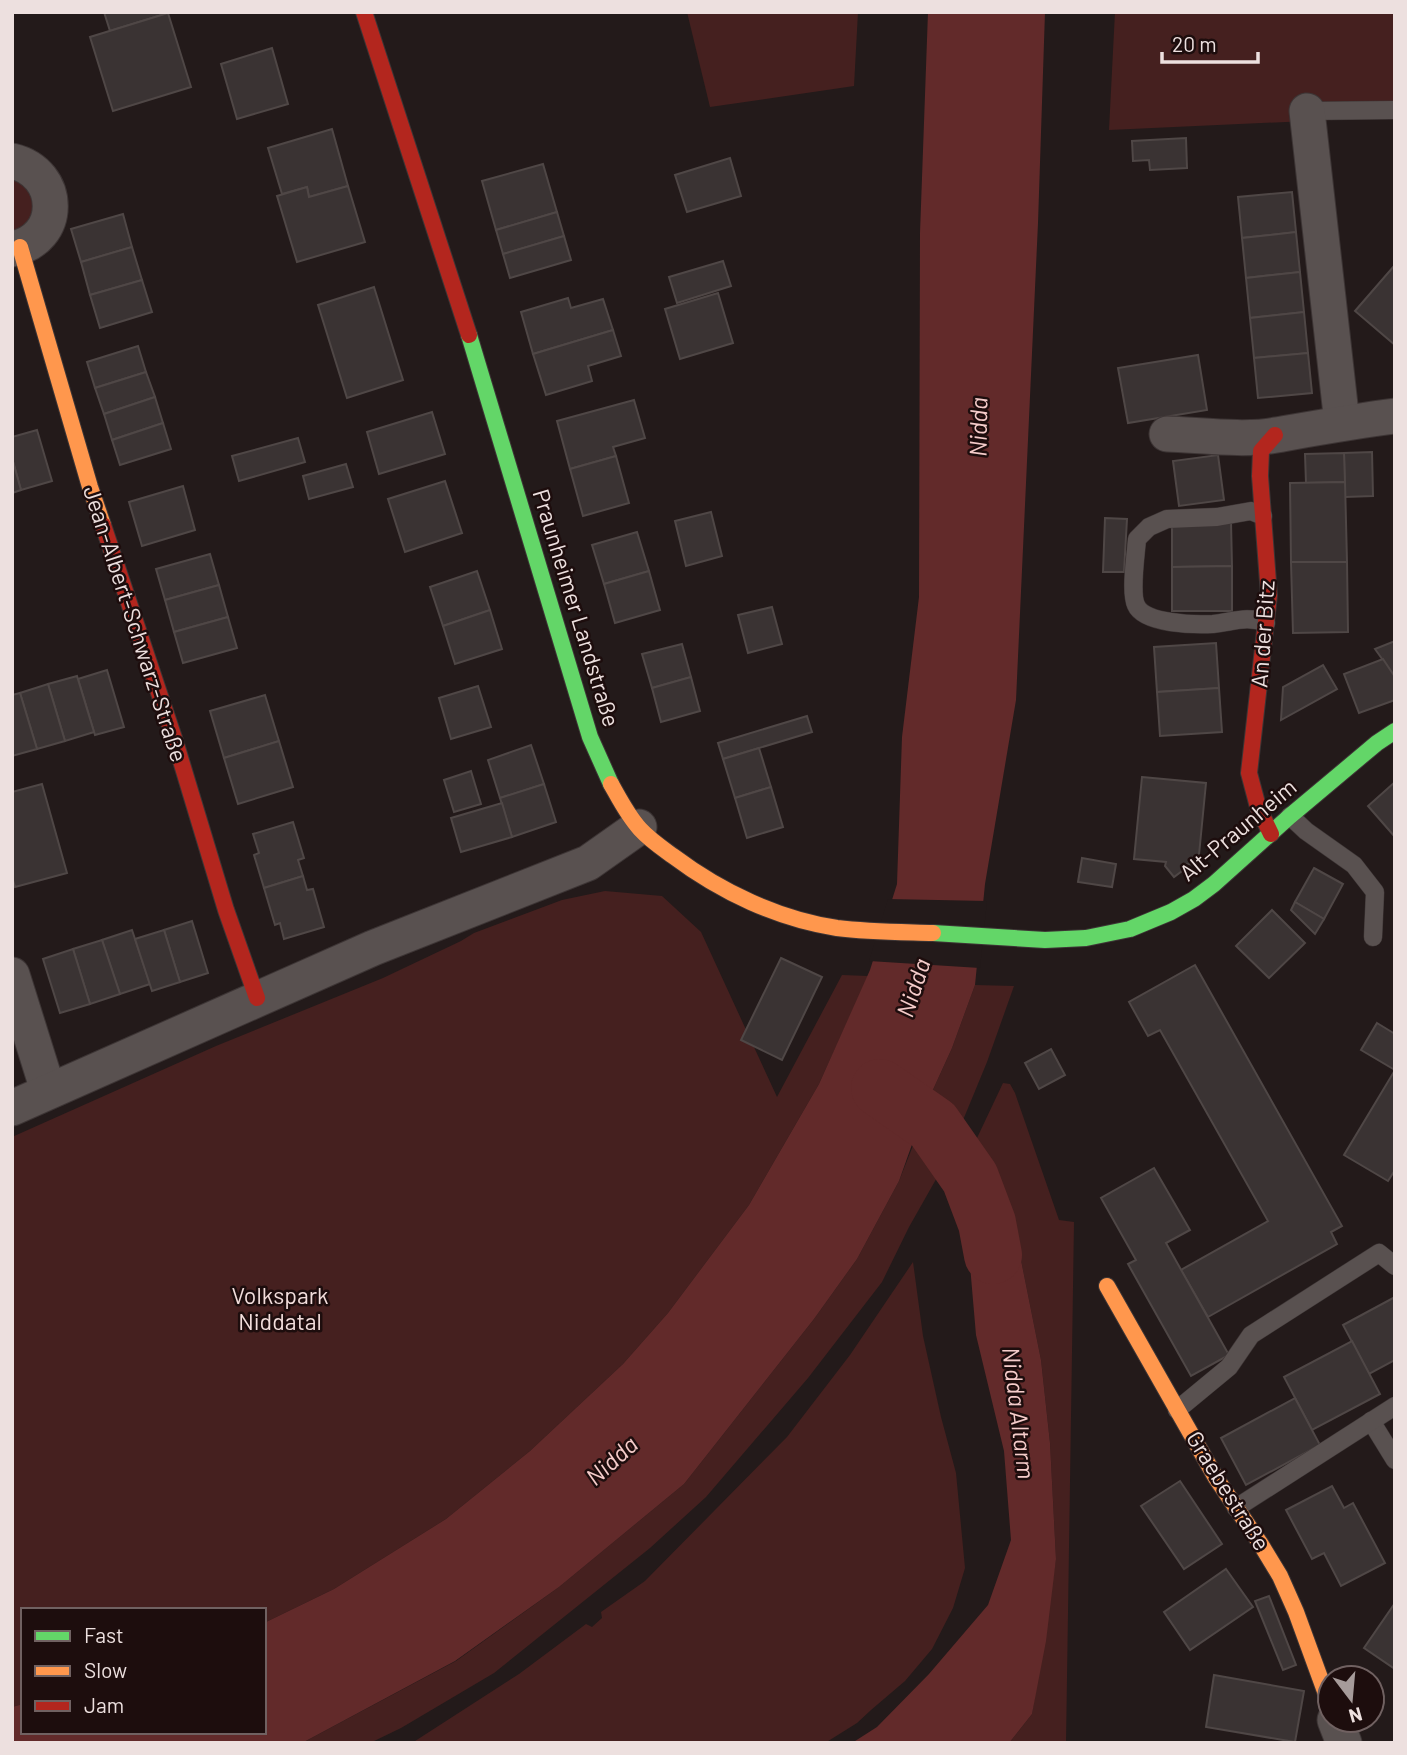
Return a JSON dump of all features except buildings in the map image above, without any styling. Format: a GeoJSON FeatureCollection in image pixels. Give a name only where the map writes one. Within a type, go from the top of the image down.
{"type":"FeatureCollection","features":[{"type":"Feature","properties":{"kind":"main road","name":"Praunheimer Landstraße"},"geometry":{"type":"LineString","coordinates":[[364,12],[415,163],[508,460],[590,737],[604,770],[639,827],[658,845],[713,884],[776,913],[839,928],[1013,938]]}},
{"type":"Feature","properties":{"kind":"main road","name":"Jean-Albert-Schwarz-Straße"},"geometry":{"type":"LineString","coordinates":[[16,248],[90,487],[170,728],[226,910],[257,998]]}},
{"type":"Feature","properties":{"kind":"main road","name":"An der Bitz"},"geometry":{"type":"LineString","coordinates":[[1271,835],[1258,807],[1249,773],[1269,595],[1260,475],[1261,452],[1275,435]]}},
{"type":"Feature","properties":{"kind":"main road","name":"Alt-Praunheim"},"geometry":{"type":"LineString","coordinates":[[1013,938],[1086,938],[1130,929],[1171,912],[1214,884],[1290,816],[1377,743],[1395,732]]}},
{"type":"Feature","properties":{"kind":"main road","name":"Graebestraße"},"geometry":{"type":"LineString","coordinates":[[1107,1286],[1216,1478],[1261,1543],[1280,1576],[1316,1667]]}},
{"type":"Feature","properties":{"kind":"street"},"geometry":{"type":"LineString","coordinates":[[1307,111],[1342,423]]}},
{"type":"Feature","properties":{"kind":"street","name":"Jean-Albert-Schwarz-Straße"},"geometry":{"type":"LineString","coordinates":[[12,161],[23,163],[35,171],[46,185],[50,197],[47,221],[41,232],[32,242],[16,248]]}},
{"type":"Feature","properties":{"kind":"street"},"geometry":{"type":"LineString","coordinates":[[1167,434],[1241,437],[1275,435],[1395,416]]}},
{"type":"Feature","properties":{"kind":"street"},"geometry":{"type":"LineString","coordinates":[[12,1108],[416,930],[588,863],[639,827]]}},
{"type":"Feature","properties":{"kind":"street"},"geometry":{"type":"LineString","coordinates":[[12,975],[48,1090]]}},
{"type":"Feature","properties":{"kind":"lane"},"geometry":{"type":"LineString","coordinates":[[1307,111],[1395,110]]}},
{"type":"Feature","properties":{"kind":"lane"},"geometry":{"type":"LineString","coordinates":[[1263,516],[1251,511],[1217,517],[1167,519],[1149,527],[1137,539],[1134,592],[1136,605],[1142,613],[1165,622],[1210,624],[1255,618],[1266,623]]}},
{"type":"Feature","properties":{"kind":"lane"},"geometry":{"type":"LineString","coordinates":[[1290,816],[1306,831],[1354,865],[1375,892],[1373,937]]}},
{"type":"Feature","properties":{"kind":"lane"},"geometry":{"type":"LineString","coordinates":[[1177,1410],[1229,1367],[1251,1335],[1379,1253],[1395,1266]]}},
{"type":"Feature","properties":{"kind":"lane"},"geometry":{"type":"LineString","coordinates":[[1236,1508],[1395,1406]]}},
{"type":"Feature","properties":{"kind":"lane"},"geometry":{"type":"LineString","coordinates":[[1371,1421],[1395,1460]]}},
{"type":"Feature","properties":{"kind":"green space"},"geometry":{"type":"Polygon","coordinates":[[[687,12],[858,12],[854,86],[710,107],[687,12]]]}},
{"type":"Feature","properties":{"kind":"green space"},"geometry":{"type":"Polygon","coordinates":[[[1115,12],[1395,12],[1395,117],[1109,130],[1115,12]]]}},
{"type":"Feature","properties":{"kind":"green space"},"geometry":{"type":"Polygon","coordinates":[[[12,178],[28,189],[33,203],[33,217],[12,236],[12,178]]]}},
{"type":"Feature","properties":{"kind":"green space","name":"Volkspark Niddatal"},"geometry":{"type":"Polygon","coordinates":[[[605,891],[662,896],[701,932],[777,1097],[842,975],[868,976],[819,1084],[749,1205],[668,1313],[623,1364],[530,1451],[446,1519],[334,1589],[266,1622],[266,1608],[21,1608],[21,1705],[12,1707],[12,1137],[216,1046],[383,978],[474,933],[562,900],[605,891]]]}},
{"type":"Feature","properties":{"kind":"green space"},"geometry":{"type":"Polygon","coordinates":[[[975,985],[1014,986],[954,1142],[926,1105],[952,1048],[975,985]]]}},
{"type":"Feature","properties":{"kind":"green space"},"geometry":{"type":"Polygon","coordinates":[[[1003,1083],[1010,1084],[1015,1093],[1059,1220],[1074,1222],[1066,1743],[1009,1743],[1032,1714],[1056,1559],[1050,1443],[1041,1360],[1019,1250],[991,1172],[960,1174],[1003,1083]]]}},
{"type":"Feature","properties":{"kind":"green space"},"geometry":{"type":"Polygon","coordinates":[[[918,1133],[939,1174],[882,1282],[808,1378],[706,1497],[650,1548],[494,1673],[401,1728],[370,1743],[302,1743],[456,1661],[559,1587],[684,1484],[814,1319],[857,1259],[899,1181],[918,1133]]]}},
{"type":"Feature","properties":{"kind":"green space"},"geometry":{"type":"Polygon","coordinates":[[[913,1262],[923,1336],[956,1473],[965,1568],[953,1608],[932,1649],[905,1681],[857,1723],[825,1743],[412,1743],[519,1674],[586,1624],[592,1627],[602,1618],[601,1612],[645,1581],[787,1437],[850,1355],[913,1262]]]}},
{"type":"Feature","properties":{"kind":"water","name":"Nidda"},"geometry":{"type":"Polygon","coordinates":[[[928,12],[1045,12],[1016,700],[985,884],[975,985],[952,1048],[926,1105],[899,1181],[857,1259],[814,1319],[684,1484],[559,1587],[455,1661],[302,1743],[12,1743],[12,1707],[21,1705],[21,1734],[266,1734],[266,1622],[334,1589],[446,1519],[530,1451],[623,1364],[668,1313],[749,1205],[819,1084],[870,970],[897,884],[902,737],[919,597],[920,233],[928,12]]]}},
{"type":"Feature","properties":{"kind":"water"},"geometry":{"type":"Polygon","coordinates":[[[991,1177],[1019,1250],[1041,1360],[1050,1443],[1056,1559],[1046,1641],[1032,1714],[1009,1743],[852,1743],[877,1727],[929,1674],[988,1605],[1011,1540],[1004,1451],[976,1335],[968,1242],[970,1178],[991,1177]]]}},
{"type":"Feature","properties":{"kind":"pier"},"geometry":{"type":"Polygon","coordinates":[[[888,899],[987,901],[980,968],[869,961],[888,899]]]}},
{"type":"Feature","properties":{"kind":"waterway","name":"Nidda Altarm"},"geometry":{"type":"LineString","coordinates":[[880,1088],[933,1125],[970,1178],[987,1223],[993,1255]]}},
{"type":"Feature","properties":{"kind":"traffic: fast"},"geometry":{"type":"LineString","coordinates":[[469,335],[590,737],[611,784]]}},
{"type":"Feature","properties":{"kind":"traffic: fast"},"geometry":{"type":"LineString","coordinates":[[933,933],[1045,940],[1086,938],[1130,929],[1171,912],[1214,884],[1290,816],[1395,731]]}},
{"type":"Feature","properties":{"kind":"traffic: slow"},"geometry":{"type":"LineString","coordinates":[[20,247],[103,525]]}},
{"type":"Feature","properties":{"kind":"traffic: slow"},"geometry":{"type":"LineString","coordinates":[[611,784],[632,819],[652,840],[691,869],[751,902],[793,918],[837,928],[933,933]]}},
{"type":"Feature","properties":{"kind":"traffic: slow"},"geometry":{"type":"LineString","coordinates":[[1107,1286],[1216,1478],[1280,1576],[1316,1667]]}},
{"type":"Feature","properties":{"kind":"traffic: jam"},"geometry":{"type":"LineString","coordinates":[[364,12],[469,335]]}},
{"type":"Feature","properties":{"kind":"traffic: jam"},"geometry":{"type":"LineString","coordinates":[[1271,834],[1258,807],[1249,773],[1269,595],[1260,476],[1261,451],[1275,435]]}},
{"type":"Feature","properties":{"kind":"traffic: jam"},"geometry":{"type":"LineString","coordinates":[[103,525],[175,741],[226,910],[257,998]]}}]}
